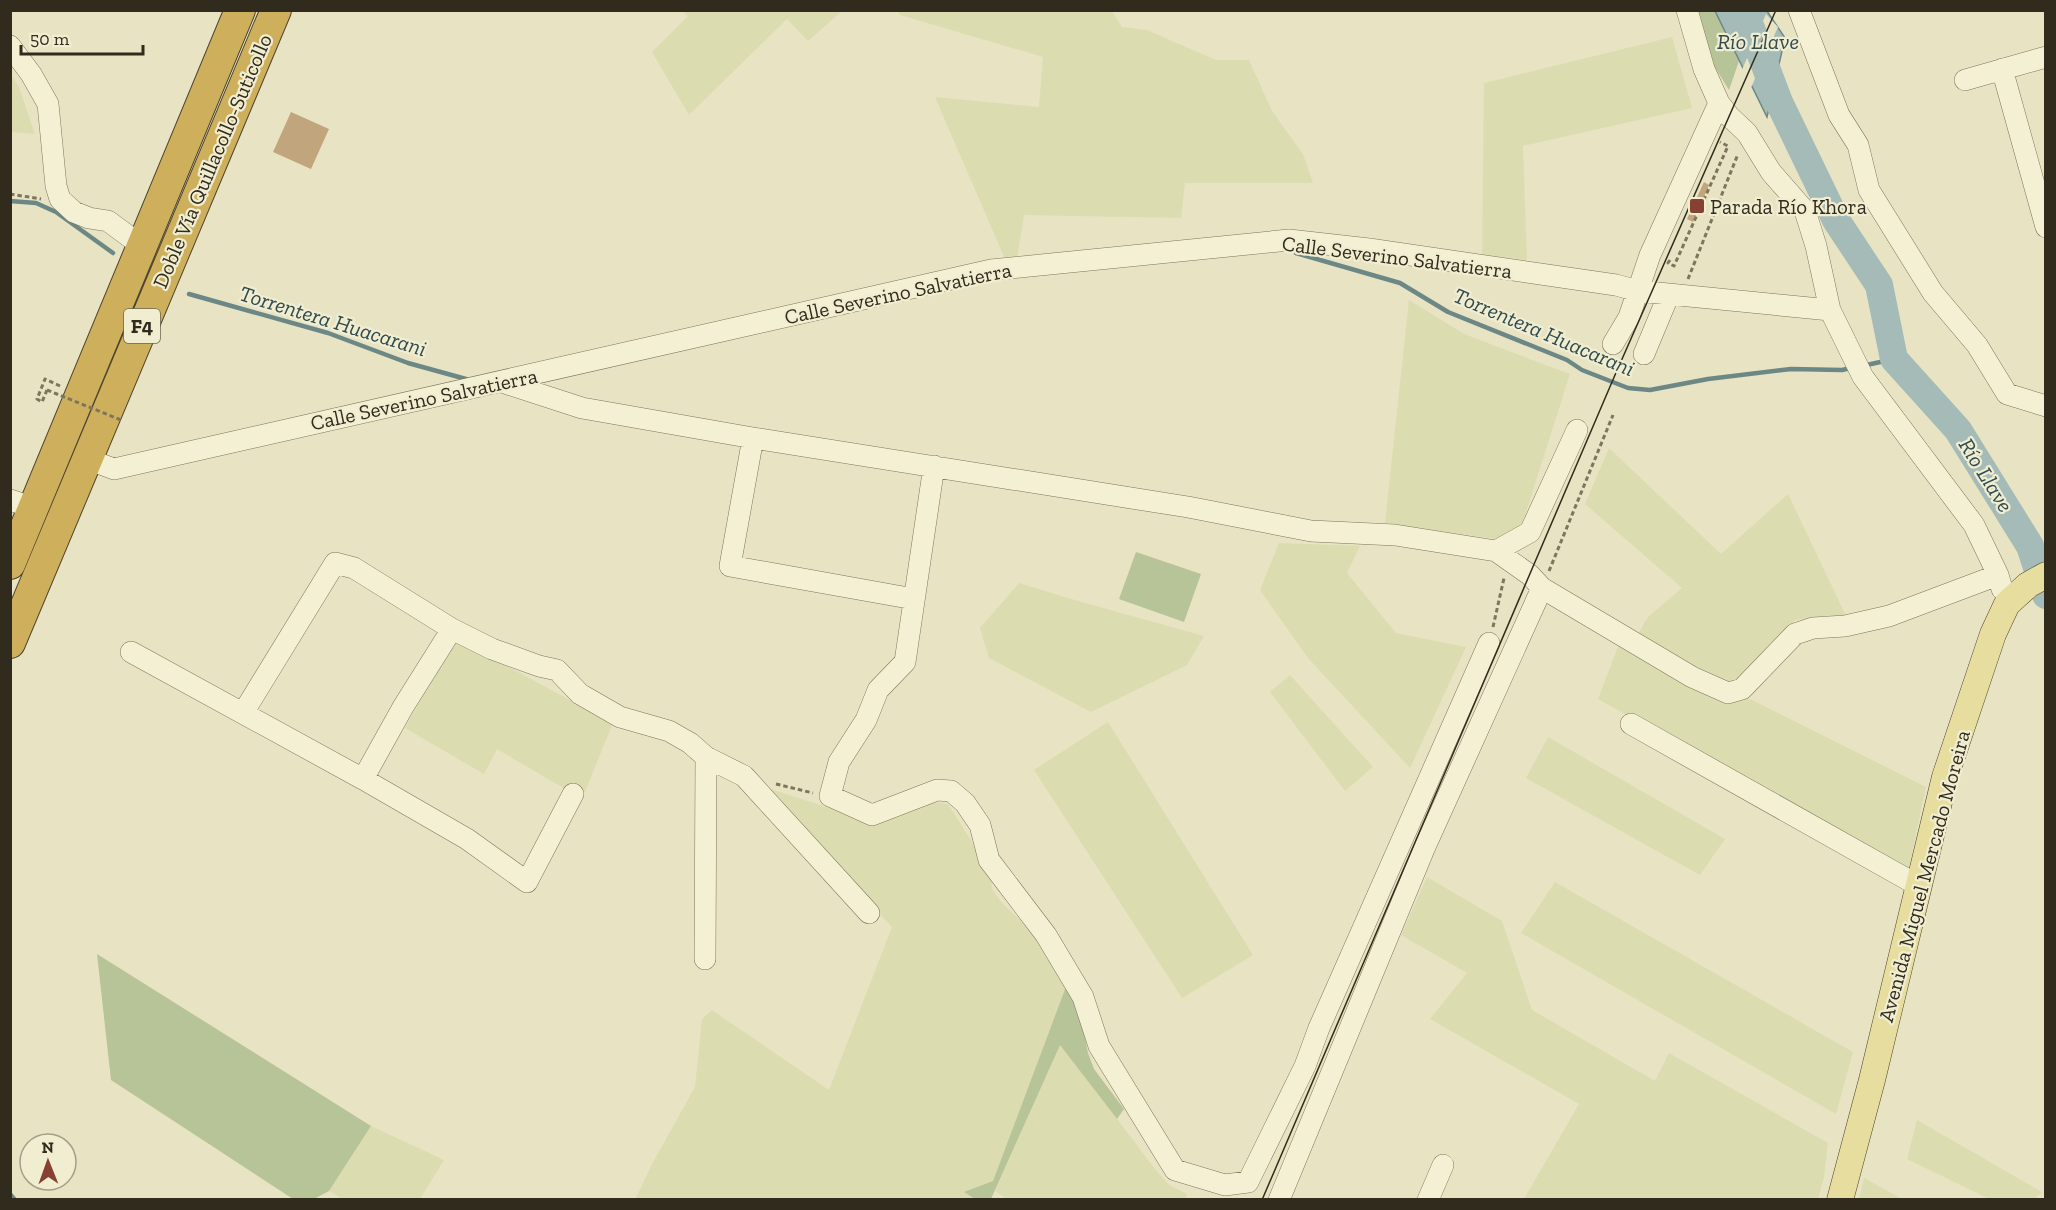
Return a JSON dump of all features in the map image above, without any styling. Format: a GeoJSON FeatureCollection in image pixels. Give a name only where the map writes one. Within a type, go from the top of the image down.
{"type":"FeatureCollection","features":[{"type":"Feature","properties":{"kind":"highway","name":"Doble Vía Quillacollo-Suticollo"},"geometry":{"type":"LineString","coordinates":[[10,564],[22,504],[142,246],[240,10]]}},
{"type":"Feature","properties":{"kind":"highway","name":"Doble Vía Quillacollo-Suticollo"},"geometry":{"type":"LineString","coordinates":[[10,643],[276,10]]}},
{"type":"Feature","properties":{"kind":"main road","name":"Avenida Miguel Mercado Moreira"},"geometry":{"type":"LineString","coordinates":[[1840,1200],[1945,777],[1993,634],[2007,604],[2037,580]]}},
{"type":"Feature","properties":{"kind":"street"},"geometry":{"type":"LineString","coordinates":[[1687,10],[1704,69],[1719,103],[1747,133],[1771,172],[1805,211],[1816,246],[1830,310],[1852,357],[1863,377],[1974,525],[1998,575],[2007,604]]}},
{"type":"Feature","properties":{"kind":"street"},"geometry":{"type":"LineString","coordinates":[[1799,10],[1839,115],[1858,145],[1869,190],[1933,293],[1977,345],[2007,394],[2046,406]]}},
{"type":"Feature","properties":{"kind":"street"},"geometry":{"type":"LineString","coordinates":[[10,46],[31,74],[48,104],[56,186],[60,199],[74,212],[89,218],[108,221],[142,246]]}},
{"type":"Feature","properties":{"kind":"street"},"geometry":{"type":"LineString","coordinates":[[1965,80],[2046,57]]}},
{"type":"Feature","properties":{"kind":"street"},"geometry":{"type":"LineString","coordinates":[[2002,69],[2046,227]]}},
{"type":"Feature","properties":{"kind":"street"},"geometry":{"type":"LineString","coordinates":[[1613,344],[1629,317],[1650,255],[1719,103]]}},
{"type":"Feature","properties":{"kind":"street","name":"Calle Severino Salvatierra"},"geometry":{"type":"LineString","coordinates":[[87,459],[114,469],[982,271],[1289,240],[1369,249],[1616,285],[1638,291],[1830,310]]}},
{"type":"Feature","properties":{"kind":"street"},"geometry":{"type":"LineString","coordinates":[[1644,354],[1675,295]]}},
{"type":"Feature","properties":{"kind":"street"},"geometry":{"type":"LineString","coordinates":[[502,382],[582,408],[753,438],[1188,507],[1311,531],[1395,535],[1496,551],[1530,575],[1542,588],[1692,677],[1728,693],[1742,689],[1796,634],[1813,628],[1845,626],[1889,616],[1998,575]]}},
{"type":"Feature","properties":{"kind":"street"},"geometry":{"type":"LineString","coordinates":[[1496,551],[1530,532],[1577,430]]}},
{"type":"Feature","properties":{"kind":"street"},"geometry":{"type":"LineString","coordinates":[[753,438],[730,566],[914,599]]}},
{"type":"Feature","properties":{"kind":"street"},"geometry":{"type":"LineString","coordinates":[[934,466],[905,662],[878,690],[866,720],[839,762],[830,796],[872,815],[937,790],[951,791],[965,803],[980,825],[989,860],[1046,935],[1083,998],[1099,1046],[1175,1170],[1224,1185],[1248,1182],[1305,1065],[1318,1028],[1489,643]]}},
{"type":"Feature","properties":{"kind":"street"},"geometry":{"type":"LineString","coordinates":[[243,713],[335,563],[354,568],[452,629],[492,649],[557,670],[580,694],[620,717],[669,731],[690,743],[706,758],[744,777],[870,913]]}},
{"type":"Feature","properties":{"kind":"street"},"geometry":{"type":"LineString","coordinates":[[1279,1200],[1424,849],[1542,588]]}},
{"type":"Feature","properties":{"kind":"street"},"geometry":{"type":"LineString","coordinates":[[363,779],[403,707],[452,629]]}},
{"type":"Feature","properties":{"kind":"street"},"geometry":{"type":"LineString","coordinates":[[131,652],[363,779],[467,839],[528,882],[573,794]]}},
{"type":"Feature","properties":{"kind":"street"},"geometry":{"type":"LineString","coordinates":[[1631,724],[1919,886]]}},
{"type":"Feature","properties":{"kind":"street"},"geometry":{"type":"LineString","coordinates":[[705,959],[706,758]]}},
{"type":"Feature","properties":{"kind":"street"},"geometry":{"type":"LineString","coordinates":[[1267,1141],[1296,1157]]}},
{"type":"Feature","properties":{"kind":"street"},"geometry":{"type":"LineString","coordinates":[[1428,1200],[1443,1166]]}},
{"type":"Feature","properties":{"kind":"path"},"geometry":{"type":"LineString","coordinates":[[1675,295],[1747,133]]}},
{"type":"Feature","properties":{"kind":"path"},"geometry":{"type":"LineString","coordinates":[[1674,266],[1728,146],[1722,143]]}},
{"type":"Feature","properties":{"kind":"path"},"geometry":{"type":"LineString","coordinates":[[10,194],[45,200],[60,199]]}},
{"type":"Feature","properties":{"kind":"path"},"geometry":{"type":"LineString","coordinates":[[45,379],[37,399],[42,402],[47,390],[121,420]]}},
{"type":"Feature","properties":{"kind":"path"},"geometry":{"type":"LineString","coordinates":[[1542,588],[1613,414]]}},
{"type":"Feature","properties":{"kind":"path"},"geometry":{"type":"LineString","coordinates":[[1489,643],[1505,575],[1496,551]]}},
{"type":"Feature","properties":{"kind":"path"},"geometry":{"type":"LineString","coordinates":[[744,777],[830,796]]}},
{"type":"Feature","properties":{"kind":"green space"},"geometry":{"type":"Polygon","coordinates":[[[683,11],[842,11],[808,41],[787,19],[689,115],[652,52],[688,16],[683,11]]]}},
{"type":"Feature","properties":{"kind":"green space"},"geometry":{"type":"Polygon","coordinates":[[[898,11],[1112,11],[1122,27],[1147,30],[1216,60],[1249,60],[1272,111],[1303,154],[1313,183],[1185,183],[1181,218],[1024,215],[1017,259],[1005,259],[935,97],[1039,107],[1043,57],[900,15],[898,11]]]}},
{"type":"Feature","properties":{"kind":"green space"},"geometry":{"type":"Polygon","coordinates":[[[1694,11],[1715,11],[1739,61],[1729,90],[1706,53],[1694,11]]]}},
{"type":"Feature","properties":{"kind":"green space"},"geometry":{"type":"Polygon","coordinates":[[[1672,37],[1692,108],[1523,146],[1527,260],[1482,255],[1484,83],[1672,37]]]}},
{"type":"Feature","properties":{"kind":"green space"},"geometry":{"type":"Polygon","coordinates":[[[10,73],[19,87],[35,134],[11,132],[10,73]]]}},
{"type":"Feature","properties":{"kind":"green space"},"geometry":{"type":"Polygon","coordinates":[[[1409,300],[1464,334],[1570,374],[1522,525],[1496,539],[1385,523],[1409,300]]]}},
{"type":"Feature","properties":{"kind":"green space"},"geometry":{"type":"Polygon","coordinates":[[[1609,448],[1721,554],[1788,494],[1846,616],[1795,620],[1741,679],[1726,684],[1637,636],[1648,617],[1682,588],[1585,504],[1609,448]]]}},
{"type":"Feature","properties":{"kind":"green space"},"geometry":{"type":"Polygon","coordinates":[[[1279,543],[1360,546],[1347,573],[1396,633],[1466,647],[1410,768],[1308,658],[1260,590],[1279,543]]]}},
{"type":"Feature","properties":{"kind":"green space"},"geometry":{"type":"Polygon","coordinates":[[[1136,552],[1201,574],[1184,622],[1119,599],[1136,552]]]}},
{"type":"Feature","properties":{"kind":"green space"},"geometry":{"type":"Polygon","coordinates":[[[1019,583],[1204,636],[1187,665],[1091,712],[989,658],[980,628],[1019,583]]]}},
{"type":"Feature","properties":{"kind":"green space"},"geometry":{"type":"Polygon","coordinates":[[[454,638],[613,723],[582,799],[497,749],[484,774],[405,728],[454,638]]]}},
{"type":"Feature","properties":{"kind":"green space"},"geometry":{"type":"Polygon","coordinates":[[[1619,644],[1744,696],[1926,787],[1908,872],[1598,699],[1619,644]]]}},
{"type":"Feature","properties":{"kind":"green space"},"geometry":{"type":"Polygon","coordinates":[[[1290,675],[1373,767],[1345,791],[1270,692],[1290,675]]]}},
{"type":"Feature","properties":{"kind":"green space"},"geometry":{"type":"Polygon","coordinates":[[[1108,722],[1253,955],[1182,998],[1034,770],[1108,722]]]}},
{"type":"Feature","properties":{"kind":"green space"},"geometry":{"type":"Polygon","coordinates":[[[1548,737],[1725,839],[1700,875],[1526,778],[1548,737]]]}},
{"type":"Feature","properties":{"kind":"green space"},"geometry":{"type":"Polygon","coordinates":[[[758,785],[870,821],[928,801],[948,804],[991,872],[992,889],[1002,903],[1038,937],[1067,984],[993,1181],[965,1192],[975,1199],[635,1200],[651,1166],[695,1087],[702,1019],[712,1010],[829,1090],[892,927],[758,785]]]}},
{"type":"Feature","properties":{"kind":"green space"},"geometry":{"type":"Polygon","coordinates":[[[1427,877],[1502,921],[1532,1010],[1655,1081],[1669,1053],[1828,1143],[1824,1177],[1818,1199],[1524,1199],[1579,1104],[1430,1019],[1467,973],[1401,935],[1427,877]]]}},
{"type":"Feature","properties":{"kind":"green space"},"geometry":{"type":"Polygon","coordinates":[[[1555,882],[1853,1052],[1836,1114],[1521,933],[1555,882]]]}},
{"type":"Feature","properties":{"kind":"green space"},"geometry":{"type":"Polygon","coordinates":[[[97,954],[371,1126],[329,1191],[314,1199],[293,1199],[111,1080],[97,954]]]}},
{"type":"Feature","properties":{"kind":"green space"},"geometry":{"type":"Polygon","coordinates":[[[1067,984],[1080,1012],[1088,1053],[1094,1069],[1124,1109],[1117,1119],[1060,1045],[991,1199],[975,1199],[964,1192],[993,1181],[1067,984]]]}},
{"type":"Feature","properties":{"kind":"green space"},"geometry":{"type":"Polygon","coordinates":[[[1060,1044],[1155,1169],[1169,1185],[1187,1194],[1185,1200],[1008,1200],[995,1191],[1060,1044]]]}},
{"type":"Feature","properties":{"kind":"green space"},"geometry":{"type":"Polygon","coordinates":[[[1917,1120],[2042,1192],[2034,1199],[1989,1199],[1907,1159],[1917,1120]]]}},
{"type":"Feature","properties":{"kind":"green space"},"geometry":{"type":"Polygon","coordinates":[[[371,1126],[444,1160],[420,1199],[343,1199],[329,1191],[371,1126]]]}},
{"type":"Feature","properties":{"kind":"green space"},"geometry":{"type":"Polygon","coordinates":[[[1864,1178],[1902,1199],[1859,1199],[1864,1178]]]}},
{"type":"Feature","properties":{"kind":"water","name":"Río Llave"},"geometry":{"type":"Polygon","coordinates":[[[1715,11],[1767,11],[1785,38],[1767,117],[1715,11]]]}},
{"type":"Feature","properties":{"kind":"pier"},"geometry":{"type":"Polygon","coordinates":[[[1766,14],[1778,27],[1750,90],[1741,72],[1766,14]]]}},
{"type":"Feature","properties":{"kind":"building"},"geometry":{"type":"Polygon","coordinates":[[[291,112],[329,129],[311,169],[273,152],[291,112]]]}},
{"type":"Feature","properties":{"kind":"building"},"geometry":{"type":"Polygon","coordinates":[[[1704,182],[1709,185],[1693,222],[1687,219],[1704,182]]]}},
{"type":"Feature","properties":{"kind":"waterway","name":"Río Llave"},"geometry":{"type":"LineString","coordinates":[[1744,10],[1779,102],[1836,220],[1879,285],[1894,359],[1958,430],[2030,546],[2046,595]]}},
{"type":"Feature","properties":{"kind":"waterway","name":"Torrentera Huacarani"},"geometry":{"type":"LineString","coordinates":[[10,201],[36,203],[56,212],[113,253]]}},
{"type":"Feature","properties":{"kind":"waterway","name":"Torrentera Huacarani"},"geometry":{"type":"LineString","coordinates":[[1296,253],[1400,283],[1448,312],[1567,360],[1582,370],[1628,388],[1650,390],[1708,379],[1791,369],[1842,370],[1851,368]]}},
{"type":"Feature","properties":{"kind":"waterway","name":"Torrentera Huacarani"},"geometry":{"type":"LineString","coordinates":[[189,294],[328,333],[408,363],[466,379]]}},
{"type":"Feature","properties":{"kind":"waterway","name":"Torrentera Huacarani"},"geometry":{"type":"LineString","coordinates":[[1862,366],[1894,359]]}},
{"type":"Feature","properties":{"kind":"waterway"},"geometry":{"type":"LineString","coordinates":[[10,1194],[15,1200]]}},
{"type":"Feature","properties":{"kind":"tram line"},"geometry":{"type":"LineString","coordinates":[[1262,1200],[1615,375],[1776,10]]}},
{"type":"Feature","properties":{"kind":"place","name":"Parada Río Khora"},"geometry":{"type":"Point","coordinates":[1697,206]}}]}
